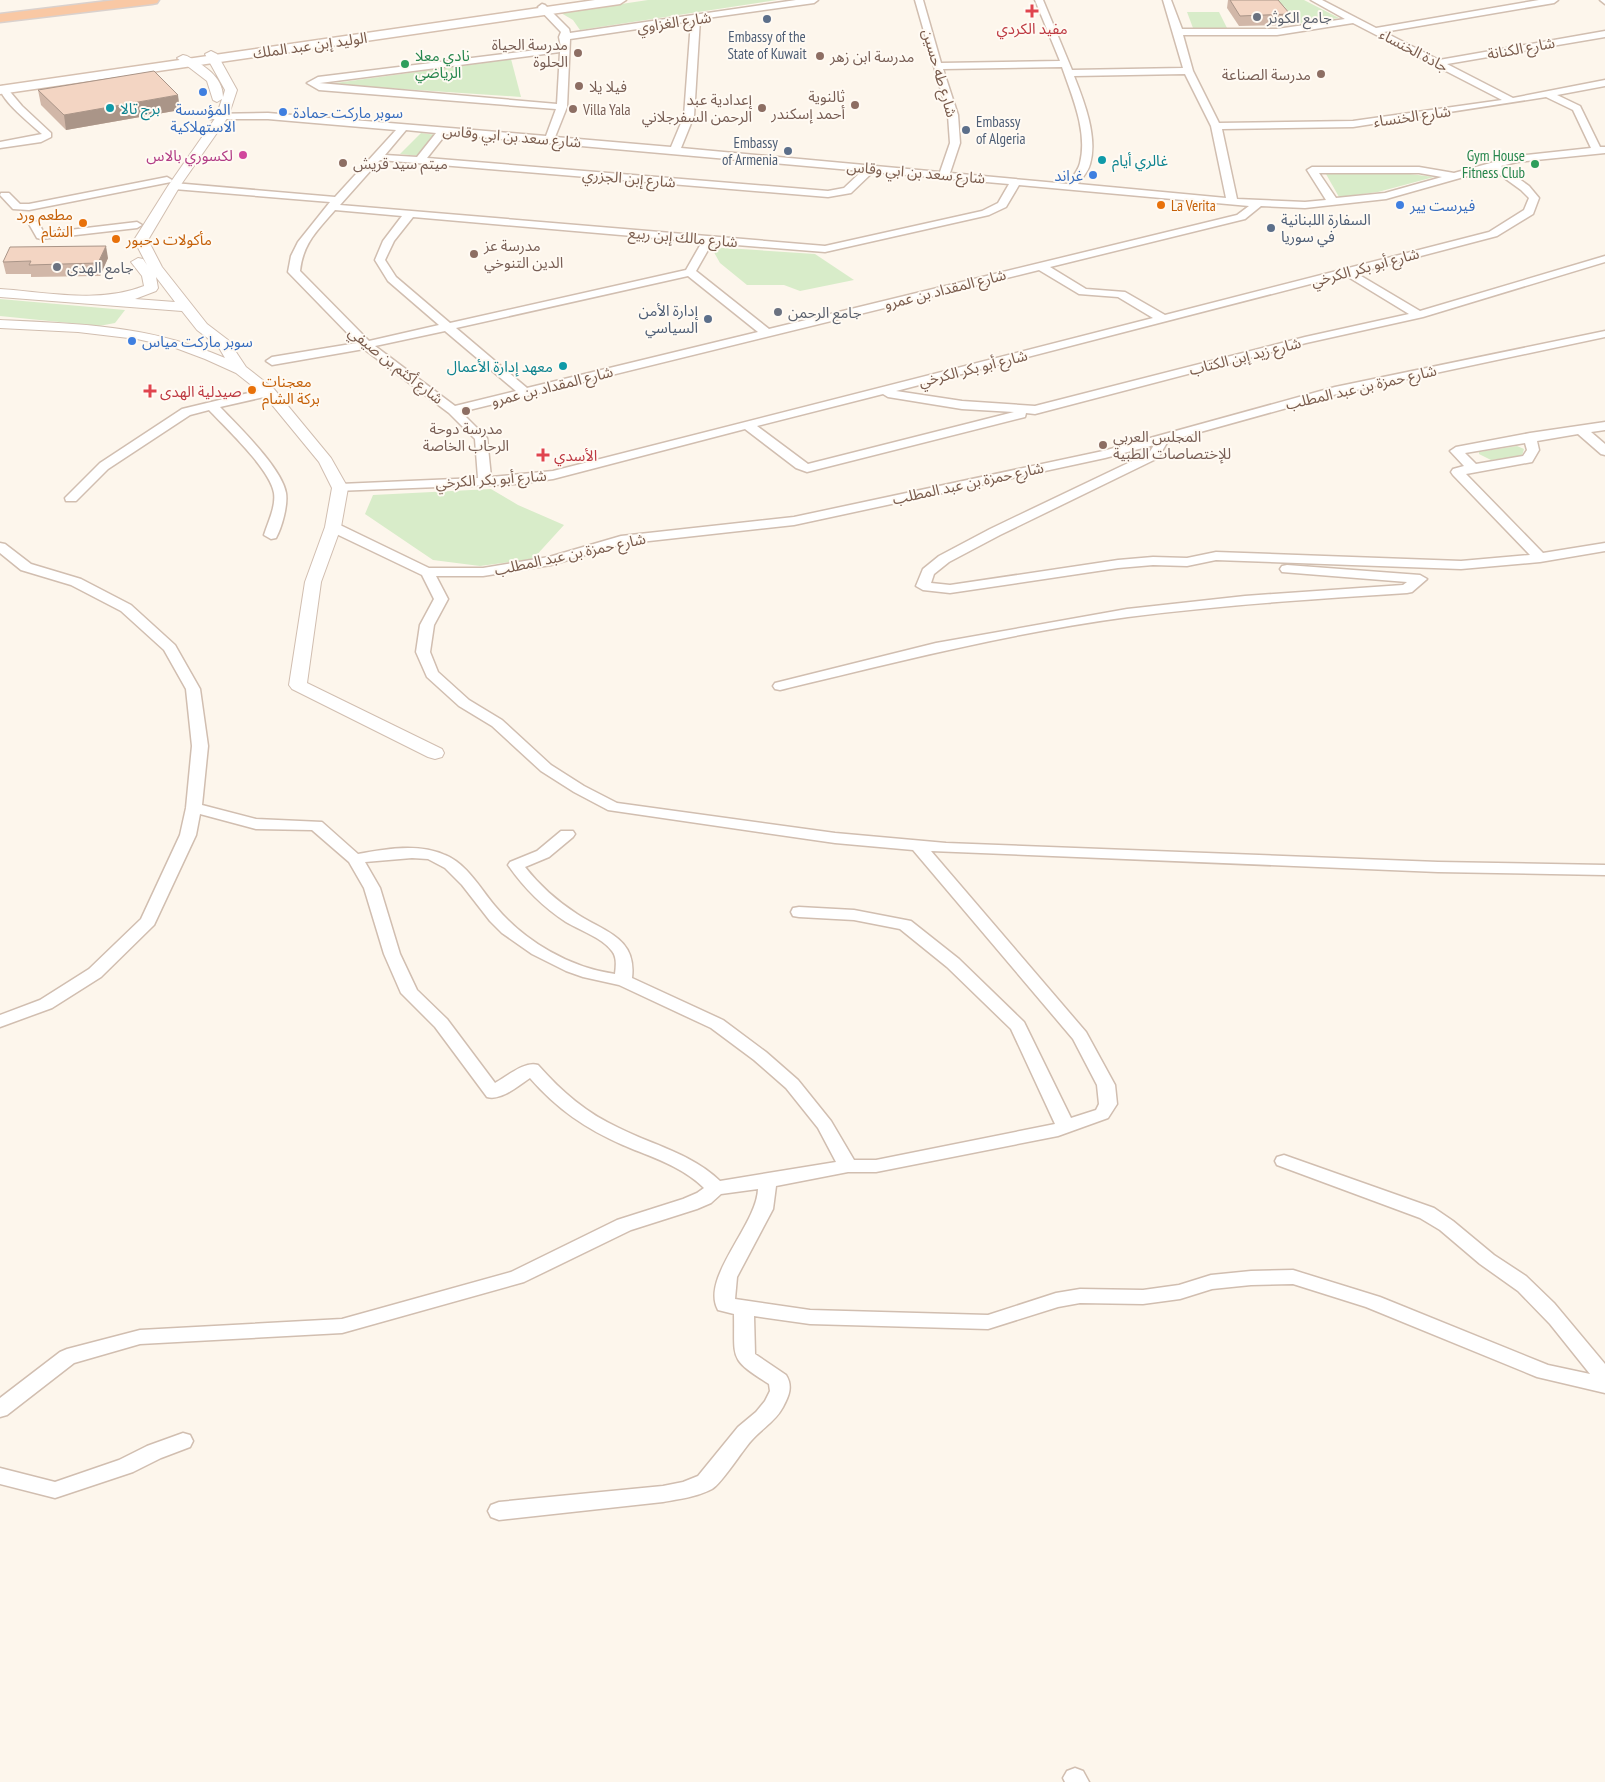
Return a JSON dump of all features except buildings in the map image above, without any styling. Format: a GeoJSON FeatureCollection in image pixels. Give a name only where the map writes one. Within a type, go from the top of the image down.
{"type":"FeatureCollection","features":[{"type":"Feature","properties":{"kind":"highway"},"geometry":{"type":"LineString","coordinates":[[0,7],[63,0]]}},
{"type":"Feature","properties":{"kind":"highway"},"geometry":{"type":"LineString","coordinates":[[0,18],[152,0]]}},
{"type":"Feature","properties":{"kind":"main road","name":"الوليد إبن عبد الملك"},"geometry":{"type":"LineString","coordinates":[[538,10],[588,0]]}},
{"type":"Feature","properties":{"kind":"main road","name":"الوليد إبن عبد الملك"},"geometry":{"type":"LineString","coordinates":[[1,88],[212,56],[620,0]]}},
{"type":"Feature","properties":{"kind":"street","name":"شارع الغزاوي"},"geometry":{"type":"LineString","coordinates":[[564,37],[696,19],[814,0]]}},
{"type":"Feature","properties":{"kind":"street","name":"شارع طه حسين"},"geometry":{"type":"LineString","coordinates":[[919,0],[937,66],[953,114],[955,143],[944,175]]}},
{"type":"Feature","properties":{"kind":"street"},"geometry":{"type":"LineString","coordinates":[[1039,0],[1067,68],[1086,137],[1085,164],[1071,187]]}},
{"type":"Feature","properties":{"kind":"street"},"geometry":{"type":"LineString","coordinates":[[1167,0],[1188,71],[1216,126],[1232,202]]}},
{"type":"Feature","properties":{"kind":"street","name":"جادة الخنساء"},"geometry":{"type":"LineString","coordinates":[[1315,0],[1512,101]]}},
{"type":"Feature","properties":{"kind":"street"},"geometry":{"type":"LineString","coordinates":[[1376,30],[1554,0]]}},
{"type":"Feature","properties":{"kind":"street"},"geometry":{"type":"LineString","coordinates":[[538,10],[564,37],[566,49],[562,107],[548,140]]}},
{"type":"Feature","properties":{"kind":"street"},"geometry":{"type":"LineString","coordinates":[[675,150],[689,116],[696,19]]}},
{"type":"Feature","properties":{"kind":"street"},"geometry":{"type":"LineString","coordinates":[[1178,32],[1277,32],[1356,20]]}},
{"type":"Feature","properties":{"kind":"street","name":"شارع الكنانة"},"geometry":{"type":"LineString","coordinates":[[1438,62],[1605,34]]}},
{"type":"Feature","properties":{"kind":"street"},"geometry":{"type":"LineString","coordinates":[[562,107],[319,87],[312,83],[318,80],[566,49]]}},
{"type":"Feature","properties":{"kind":"street"},"geometry":{"type":"LineString","coordinates":[[101,300],[131,296],[151,288],[149,275],[135,259],[137,225],[170,183],[216,117],[230,90],[212,56]]}},
{"type":"Feature","properties":{"kind":"street"},"geometry":{"type":"LineString","coordinates":[[186,60],[202,70],[212,80],[218,94],[216,117]]}},
{"type":"Feature","properties":{"kind":"street"},"geometry":{"type":"LineString","coordinates":[[937,66],[1188,71]]}},
{"type":"Feature","properties":{"kind":"street","name":"شارع الخنساء"},"geometry":{"type":"LineString","coordinates":[[1216,126],[1353,124],[1512,101],[1605,82]]}},
{"type":"Feature","properties":{"kind":"street"},"geometry":{"type":"LineString","coordinates":[[0,145],[41,139],[48,135],[1,88]]}},
{"type":"Feature","properties":{"kind":"street"},"geometry":{"type":"LineString","coordinates":[[1547,94],[1577,108],[1601,151]]}},
{"type":"Feature","properties":{"kind":"street","name":"شارع سعد بن ابي وقاس"},"geometry":{"type":"LineString","coordinates":[[216,117],[268,116],[444,130],[1232,202],[1305,205],[1386,196],[1516,159],[1601,151]]}},
{"type":"Feature","properties":{"kind":"street"},"geometry":{"type":"LineString","coordinates":[[334,203],[404,127]]}},
{"type":"Feature","properties":{"kind":"street"},"geometry":{"type":"LineString","coordinates":[[420,160],[444,130]]}},
{"type":"Feature","properties":{"kind":"street","name":"شارع إبن الجزري"},"geometry":{"type":"LineString","coordinates":[[378,157],[828,194],[847,191],[871,168]]}},
{"type":"Feature","properties":{"kind":"street","name":"شارع أبو بكر الكرخي"},"geometry":{"type":"LineString","coordinates":[[340,488],[516,480],[553,475],[1493,234],[1529,212],[1534,198],[1525,188],[1493,165]]}},
{"type":"Feature","properties":{"kind":"street"},"geometry":{"type":"LineString","coordinates":[[1333,202],[1312,170],[1419,170],[1457,176]]}},
{"type":"Feature","properties":{"kind":"street","name":"شارع مالك إبن ربيع"},"geometry":{"type":"LineString","coordinates":[[5,195],[17,207],[29,207],[170,183],[410,214],[825,249],[985,213],[1002,205],[1016,182]]}},
{"type":"Feature","properties":{"kind":"street"},"geometry":{"type":"LineString","coordinates":[[170,183],[141,240],[156,268],[186,308],[202,327],[223,343],[241,370]]}},
{"type":"Feature","properties":{"kind":"street","name":"شارع أكثم بن صيفي"},"geometry":{"type":"LineString","coordinates":[[334,203],[303,242],[296,256],[294,272],[366,345],[453,410],[481,438],[485,481]]}},
{"type":"Feature","properties":{"kind":"street","name":"شارع المقداد بن عمرو"},"geometry":{"type":"LineString","coordinates":[[453,410],[1241,217],[1259,203]]}},
{"type":"Feature","properties":{"kind":"street"},"geometry":{"type":"LineString","coordinates":[[410,214],[392,234],[384,247],[380,260],[392,279],[447,328],[525,392]]}},
{"type":"Feature","properties":{"kind":"street"},"geometry":{"type":"LineString","coordinates":[[34,224],[41,236],[137,225]]}},
{"type":"Feature","properties":{"kind":"street"},"geometry":{"type":"LineString","coordinates":[[272,361],[366,345],[447,328],[690,272],[709,239]]}},
{"type":"Feature","properties":{"kind":"street","name":"شارع زيد إبن الكتاب"},"geometry":{"type":"LineString","coordinates":[[881,392],[962,405],[1035,410],[1305,340],[1419,315],[1605,259]]}},
{"type":"Feature","properties":{"kind":"street"},"geometry":{"type":"LineString","coordinates":[[1040,266],[1086,293],[1109,292],[1121,294],[1164,319]]}},
{"type":"Feature","properties":{"kind":"street"},"geometry":{"type":"LineString","coordinates":[[690,272],[767,333]]}},
{"type":"Feature","properties":{"kind":"street"},"geometry":{"type":"LineString","coordinates":[[1347,272],[1419,315]]}},
{"type":"Feature","properties":{"kind":"street"},"geometry":{"type":"LineString","coordinates":[[0,293],[186,308]]}},
{"type":"Feature","properties":{"kind":"street"},"geometry":{"type":"LineString","coordinates":[[105,332],[146,328],[160,314],[147,306]]}},
{"type":"Feature","properties":{"kind":"street"},"geometry":{"type":"LineString","coordinates":[[0,324],[155,338],[200,351],[241,370],[269,392],[326,462],[340,488],[332,527],[312,582],[298,685],[435,753]]}},
{"type":"Feature","properties":{"kind":"street"},"geometry":{"type":"LineString","coordinates":[[155,338],[183,336],[202,327]]}},
{"type":"Feature","properties":{"kind":"street","name":"شارع حمزة بن عبد المطلب"},"geometry":{"type":"LineString","coordinates":[[332,527],[427,572],[483,572],[551,561],[621,540],[794,521],[1105,454],[1335,391],[1605,334]]}},
{"type":"Feature","properties":{"kind":"street"},"geometry":{"type":"LineString","coordinates":[[71,498],[104,466],[186,412],[269,392]]}},
{"type":"Feature","properties":{"kind":"street"},"geometry":{"type":"LineString","coordinates":[[211,405],[255,452],[278,485],[280,494],[271,535]]}},
{"type":"Feature","properties":{"kind":"street"},"geometry":{"type":"LineString","coordinates":[[747,425],[800,465],[807,468],[1035,410]]}},
{"type":"Feature","properties":{"kind":"street"},"geometry":{"type":"LineString","coordinates":[[1473,468],[1456,451],[1530,437],[1605,426]]}},
{"type":"Feature","properties":{"kind":"street"},"geometry":{"type":"LineString","coordinates":[[1581,430],[1605,451]]}},
{"type":"Feature","properties":{"kind":"street"},"geometry":{"type":"LineString","coordinates":[[1530,437],[1533,450],[1528,459],[1457,472],[1540,558]]}},
{"type":"Feature","properties":{"kind":"street"},"geometry":{"type":"LineString","coordinates":[[780,686],[936,647],[1127,613],[1244,600],[1407,589],[1420,579],[1153,561],[1118,564],[950,589],[923,586],[928,572],[944,559],[995,532],[1154,456],[1164,438]]}},
{"type":"Feature","properties":{"kind":"street"},"geometry":{"type":"LineString","coordinates":[[1187,562],[1216,556],[1461,565],[1540,558],[1605,546]]}},
{"type":"Feature","properties":{"kind":"street"},"geometry":{"type":"LineString","coordinates":[[0,1021],[46,1004],[95,973],[148,921],[188,835],[194,808],[200,746],[193,689],[170,648],[126,608],[76,582],[26,567],[2,552]]}},
{"type":"Feature","properties":{"kind":"street"},"geometry":{"type":"LineString","coordinates":[[427,572],[441,599],[427,625],[423,652],[432,674],[464,704],[497,722],[546,768],[579,789],[613,807],[835,838],[918,846],[1419,866],[1605,870]]}},
{"type":"Feature","properties":{"kind":"street"},"geometry":{"type":"LineString","coordinates":[[194,808],[256,824],[316,825],[355,859],[372,888],[392,954],[410,994],[441,1023],[493,1093],[532,1069],[564,1103],[592,1122],[619,1136],[682,1162],[705,1176],[716,1188]]}},
{"type":"Feature","properties":{"kind":"street"},"geometry":{"type":"LineString","coordinates":[[567,834],[542,854],[516,865],[524,877],[546,898],[573,919],[595,930],[616,946],[623,954],[623,980]]}},
{"type":"Feature","properties":{"kind":"street"},"geometry":{"type":"LineString","coordinates":[[0,1409],[67,1357],[140,1337],[342,1326],[517,1277],[624,1225],[704,1198],[716,1188],[848,1166],[876,1166],[1013,1140],[1066,1127],[1102,1114],[1108,1104],[1106,1085],[1096,1062],[1080,1036],[918,846]]}},
{"type":"Feature","properties":{"kind":"street"},"geometry":{"type":"LineString","coordinates":[[355,859],[406,853],[431,855],[445,861],[457,870],[497,919],[522,939],[552,957],[586,973],[606,979],[623,980],[717,1024],[760,1056],[792,1084],[825,1125],[848,1166]]}},
{"type":"Feature","properties":{"kind":"street"},"geometry":{"type":"LineString","coordinates":[[799,912],[854,914],[905,925],[953,963],[1018,1026],[1066,1127]]}},
{"type":"Feature","properties":{"kind":"street"},"geometry":{"type":"LineString","coordinates":[[1284,1161],[1427,1213],[1442,1221],[1476,1251],[1525,1286],[1562,1323],[1605,1379]]}},
{"type":"Feature","properties":{"kind":"street"},"geometry":{"type":"LineString","coordinates":[[767,1181],[764,1209],[727,1276],[725,1305],[810,1317],[988,1322],[1056,1300],[1080,1296],[1143,1297],[1180,1292],[1211,1282],[1251,1278],[1294,1277],[1373,1302],[1544,1372],[1605,1385]]}},
{"type":"Feature","properties":{"kind":"street"},"geometry":{"type":"LineString","coordinates":[[499,1511],[663,1494],[685,1490],[706,1482],[744,1433],[763,1418],[774,1405],[780,1391],[779,1380],[750,1362],[745,1356],[744,1308]]}},
{"type":"Feature","properties":{"kind":"street"},"geometry":{"type":"LineString","coordinates":[[0,1476],[55,1490],[126,1466],[182,1441]]}},
{"type":"Feature","properties":{"kind":"green space"},"geometry":{"type":"Polygon","coordinates":[[[648,0],[777,0],[580,30],[573,20],[561,13],[648,0]]]}},
{"type":"Feature","properties":{"kind":"green space"},"geometry":{"type":"Polygon","coordinates":[[[1245,0],[1304,0],[1339,18],[1297,24],[1284,6],[1245,0]]]}},
{"type":"Feature","properties":{"kind":"green space"},"geometry":{"type":"Polygon","coordinates":[[[1187,12],[1219,12],[1227,28],[1193,28],[1187,12]]]}},
{"type":"Feature","properties":{"kind":"green space"},"geometry":{"type":"Polygon","coordinates":[[[511,59],[521,97],[328,84],[511,59]]]}},
{"type":"Feature","properties":{"kind":"green space"},"geometry":{"type":"Polygon","coordinates":[[[421,133],[437,135],[419,156],[400,154],[421,133]]]}},
{"type":"Feature","properties":{"kind":"green space"},"geometry":{"type":"Polygon","coordinates":[[[1326,174],[1410,174],[1434,177],[1378,192],[1339,197],[1326,174]]]}},
{"type":"Feature","properties":{"kind":"green space"},"geometry":{"type":"Polygon","coordinates":[[[711,247],[815,254],[854,280],[800,291],[784,285],[747,285],[720,263],[711,247]]]}},
{"type":"Feature","properties":{"kind":"green space"},"geometry":{"type":"Polygon","coordinates":[[[0,299],[125,310],[115,323],[99,326],[0,316],[0,299]]]}},
{"type":"Feature","properties":{"kind":"green space"},"geometry":{"type":"Polygon","coordinates":[[[1517,446],[1524,449],[1522,456],[1491,460],[1479,454],[1479,452],[1517,446]]]}},
{"type":"Feature","properties":{"kind":"green space"},"geometry":{"type":"Polygon","coordinates":[[[491,489],[518,505],[564,525],[533,559],[480,566],[433,560],[365,514],[373,495],[491,489]]]}},
{"type":"Feature","properties":{"kind":"place","name":"مفيد الكردي"},"geometry":{"type":"Point","coordinates":[1032,11]}},
{"type":"Feature","properties":{"kind":"place","name":"جامع الكوثر"},"geometry":{"type":"Point","coordinates":[1257,17]}},
{"type":"Feature","properties":{"kind":"place","name":"Embassy of the State of Kuwait"},"geometry":{"type":"Point","coordinates":[767,19]}},
{"type":"Feature","properties":{"kind":"place","name":"مدرسة الحياة الحلوة"},"geometry":{"type":"Point","coordinates":[578,53]}},
{"type":"Feature","properties":{"kind":"place","name":"مدرسة ابن زهر"},"geometry":{"type":"Point","coordinates":[820,56]}},
{"type":"Feature","properties":{"kind":"place","name":"نادي معلا الرياضي"},"geometry":{"type":"Point","coordinates":[405,64]}},
{"type":"Feature","properties":{"kind":"place","name":"مدرسة الصناعة"},"geometry":{"type":"Point","coordinates":[1321,74]}},
{"type":"Feature","properties":{"kind":"place","name":"فيلا يلا"},"geometry":{"type":"Point","coordinates":[579,86]}},
{"type":"Feature","properties":{"kind":"place","name":"المؤسسة الاستهلاكية"},"geometry":{"type":"Point","coordinates":[203,92]}},
{"type":"Feature","properties":{"kind":"place","name":"ثالنوية أحمد إسكندر"},"geometry":{"type":"Point","coordinates":[855,105]}},
{"type":"Feature","properties":{"kind":"place","name":"برج تالا"},"geometry":{"type":"Point","coordinates":[110,108]}},
{"type":"Feature","properties":{"kind":"place","name":"إعدادية عبد الرحمن السفرجلاني"},"geometry":{"type":"Point","coordinates":[762,108]}},
{"type":"Feature","properties":{"kind":"place","name":"Villa Yala"},"geometry":{"type":"Point","coordinates":[573,109]}},
{"type":"Feature","properties":{"kind":"place","name":"سوبر ماركت حمادة"},"geometry":{"type":"Point","coordinates":[283,112]}},
{"type":"Feature","properties":{"kind":"place","name":"Embassy of Algeria"},"geometry":{"type":"Point","coordinates":[966,130]}},
{"type":"Feature","properties":{"kind":"place","name":"Embassy of Armenia"},"geometry":{"type":"Point","coordinates":[788,151]}},
{"type":"Feature","properties":{"kind":"place","name":"لكسوري بالاس"},"geometry":{"type":"Point","coordinates":[243,155]}},
{"type":"Feature","properties":{"kind":"place","name":"غالري أيام"},"geometry":{"type":"Point","coordinates":[1102,160]}},
{"type":"Feature","properties":{"kind":"place","name":"ميتم سيد قريش"},"geometry":{"type":"Point","coordinates":[343,163]}},
{"type":"Feature","properties":{"kind":"place","name":"Gym House Fitness Club"},"geometry":{"type":"Point","coordinates":[1535,164]}},
{"type":"Feature","properties":{"kind":"place","name":"غراند"},"geometry":{"type":"Point","coordinates":[1093,175]}},
{"type":"Feature","properties":{"kind":"place","name":"La Verita"},"geometry":{"type":"Point","coordinates":[1161,205]}},
{"type":"Feature","properties":{"kind":"place","name":"فيرست يير"},"geometry":{"type":"Point","coordinates":[1400,205]}},
{"type":"Feature","properties":{"kind":"place","name":"مطعم ورد الشام"},"geometry":{"type":"Point","coordinates":[83,223]}},
{"type":"Feature","properties":{"kind":"place","name":"السفارة اللبنانية في سوريا"},"geometry":{"type":"Point","coordinates":[1271,228]}},
{"type":"Feature","properties":{"kind":"place","name":"مأكولات دحبور"},"geometry":{"type":"Point","coordinates":[116,239]}},
{"type":"Feature","properties":{"kind":"place","name":"مدرسة عز الدين التنوخي"},"geometry":{"type":"Point","coordinates":[474,254]}},
{"type":"Feature","properties":{"kind":"place","name":"جامع الهدى"},"geometry":{"type":"Point","coordinates":[57,267]}},
{"type":"Feature","properties":{"kind":"place","name":"جامع الرحمن"},"geometry":{"type":"Point","coordinates":[778,312]}},
{"type":"Feature","properties":{"kind":"place","name":"إدارة الأمن السياسي"},"geometry":{"type":"Point","coordinates":[708,319]}},
{"type":"Feature","properties":{"kind":"place","name":"سوبر ماركت مياس"},"geometry":{"type":"Point","coordinates":[132,341]}},
{"type":"Feature","properties":{"kind":"place","name":"معهد إدارة الأعمال"},"geometry":{"type":"Point","coordinates":[563,366]}},
{"type":"Feature","properties":{"kind":"place","name":"معجنات بركة الشام"},"geometry":{"type":"Point","coordinates":[252,390]}},
{"type":"Feature","properties":{"kind":"place","name":"صيدلية الهدى"},"geometry":{"type":"Point","coordinates":[150,391]}},
{"type":"Feature","properties":{"kind":"place","name":"مدرسة دوحة الرحاب الخاصة"},"geometry":{"type":"Point","coordinates":[466,411]}},
{"type":"Feature","properties":{"kind":"place","name":"المجلس العربي للإختصاصات الطبية"},"geometry":{"type":"Point","coordinates":[1103,445]}},
{"type":"Feature","properties":{"kind":"place","name":"الأسدي"},"geometry":{"type":"Point","coordinates":[543,455]}}]}
